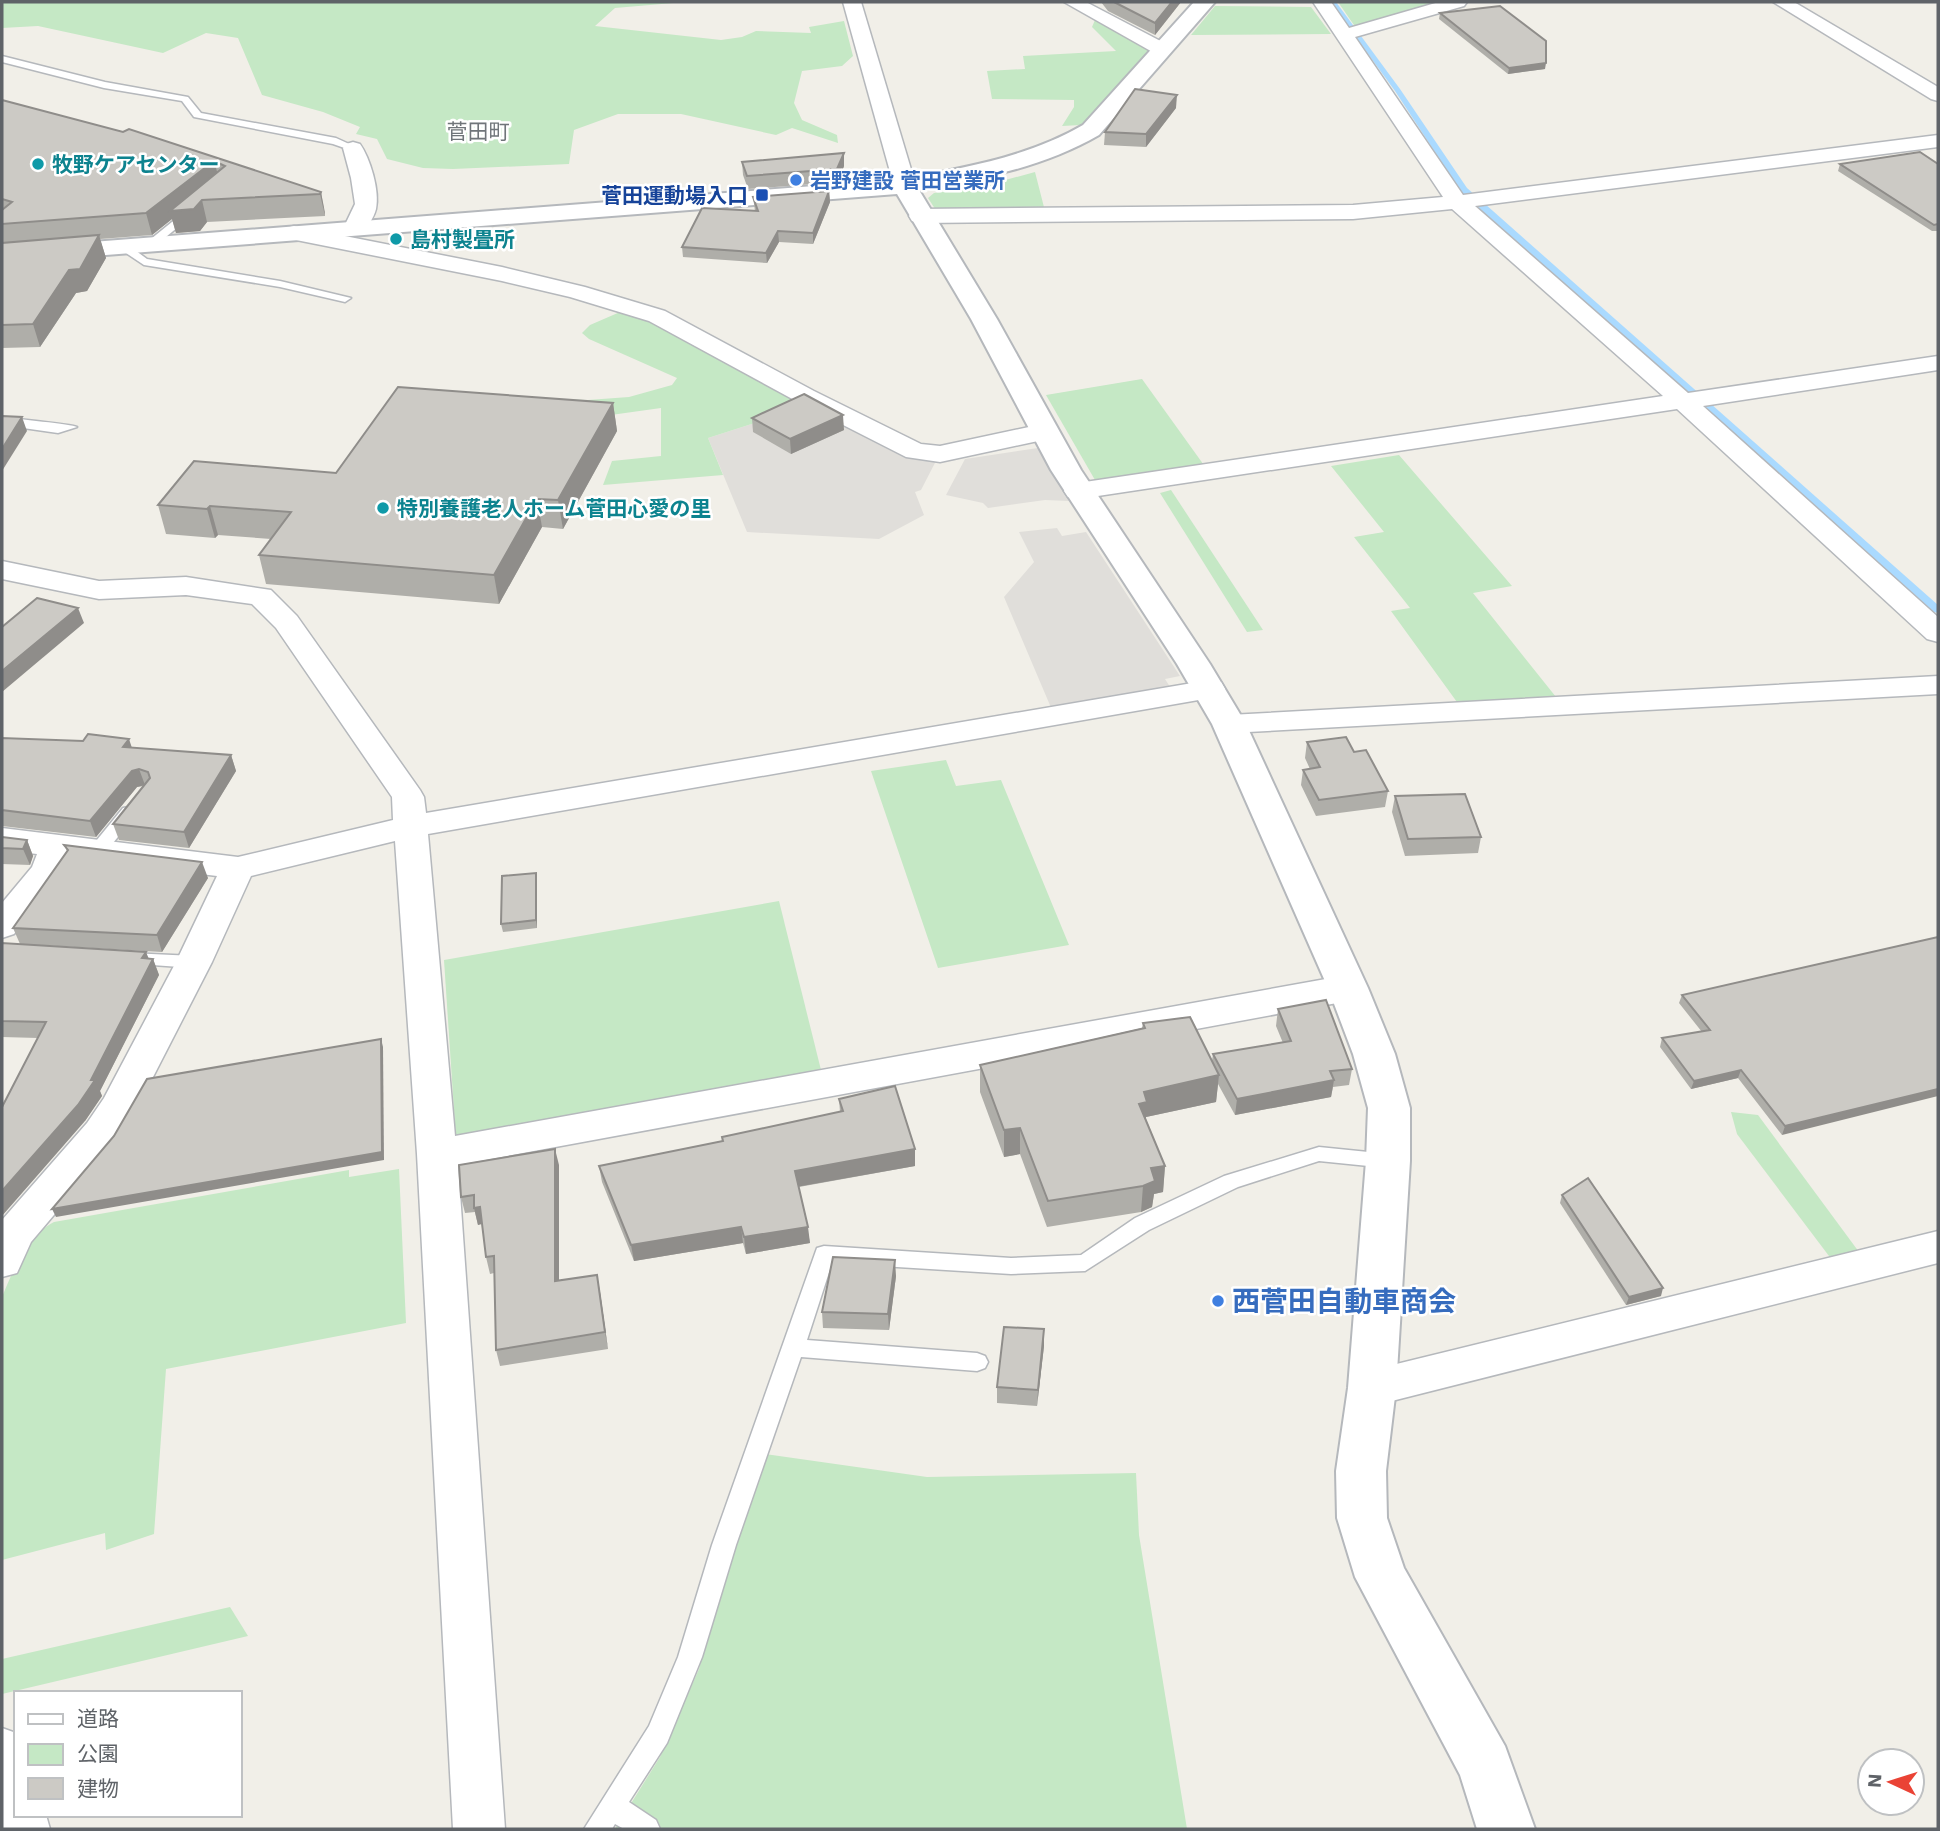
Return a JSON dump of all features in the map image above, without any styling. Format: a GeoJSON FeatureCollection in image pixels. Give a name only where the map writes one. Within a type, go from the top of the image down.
{"type":"FeatureCollection","features":[{"type":"Feature","properties":{"kind":"street"},"geometry":{"type":"LineString","coordinates":[[852,2],[913,201],[952,262],[1043,432],[1078,491],[1230,723],[1348,988],[1374,1054],[1389,1108],[1388,1161],[1372,1388],[1361,1471],[1362,1518],[1381,1577],[1485,1765],[1506,1829]]}},
{"type":"Feature","properties":{"kind":"street"},"geometry":{"type":"LineString","coordinates":[[1073,2],[1163,50]]}},
{"type":"Feature","properties":{"kind":"street"},"geometry":{"type":"LineString","coordinates":[[913,201],[1072,141],[1091,130],[1109,113],[1205,2]]}},
{"type":"Feature","properties":{"kind":"street"},"geometry":{"type":"LineString","coordinates":[[1322,2],[1457,202],[1683,401],[1938,633]]}},
{"type":"Feature","properties":{"kind":"street"},"geometry":{"type":"LineString","coordinates":[[1343,35],[1458,2]]}},
{"type":"Feature","properties":{"kind":"street"},"geometry":{"type":"LineString","coordinates":[[1782,2],[1938,95]]}},
{"type":"Feature","properties":{"kind":"street"},"geometry":{"type":"LineString","coordinates":[[2,256],[354,229],[913,201],[1353,212],[1457,202],[1938,141]]}},
{"type":"Feature","properties":{"kind":"street"},"geometry":{"type":"LineString","coordinates":[[353,148],[367,197],[365,210],[354,229]]}},
{"type":"Feature","properties":{"kind":"street"},"geometry":{"type":"LineString","coordinates":[[294,233],[502,274],[577,292],[657,316],[805,396],[915,451],[940,454],[1043,432]]}},
{"type":"Feature","properties":{"kind":"street"},"geometry":{"type":"LineString","coordinates":[[1078,491],[1938,363]]}},
{"type":"Feature","properties":{"kind":"street"},"geometry":{"type":"LineString","coordinates":[[2,570],[99,590],[186,586],[261,596],[287,622],[408,797],[437,1154],[479,1829]]}},
{"type":"Feature","properties":{"kind":"street"},"geometry":{"type":"LineString","coordinates":[[1230,723],[1938,685]]}},
{"type":"Feature","properties":{"kind":"street"},"geometry":{"type":"LineString","coordinates":[[2,839],[238,868],[411,826],[1210,689]]}},
{"type":"Feature","properties":{"kind":"street"},"geometry":{"type":"LineString","coordinates":[[2,926],[47,871],[58,845]]}},
{"type":"Feature","properties":{"kind":"street"},"geometry":{"type":"LineString","coordinates":[[2,1261],[15,1233],[101,1133],[119,1107],[194,962],[238,868]]}},
{"type":"Feature","properties":{"kind":"street"},"geometry":{"type":"LineString","coordinates":[[437,1154],[1348,988]]}},
{"type":"Feature","properties":{"kind":"street"},"geometry":{"type":"LineString","coordinates":[[1372,1388],[1938,1247]]}},
{"type":"Feature","properties":{"kind":"street"},"geometry":{"type":"LineString","coordinates":[[2,1752],[14,1794]]}},
{"type":"Feature","properties":{"kind":"lane"},"geometry":{"type":"LineString","coordinates":[[2,59],[104,85],[185,99],[198,115],[337,141],[353,148]]}},
{"type":"Feature","properties":{"kind":"lane"},"geometry":{"type":"LineString","coordinates":[[150,245],[202,204]]}},
{"type":"Feature","properties":{"kind":"lane"},"geometry":{"type":"LineString","coordinates":[[124,247],[144,262],[280,284],[345,298]]}},
{"type":"Feature","properties":{"kind":"lane"},"geometry":{"type":"LineString","coordinates":[[2,421],[46,428],[71,427]]}},
{"type":"Feature","properties":{"kind":"lane"},"geometry":{"type":"LineString","coordinates":[[98,850],[137,803]]}},
{"type":"Feature","properties":{"kind":"lane"},"geometry":{"type":"LineString","coordinates":[[116,958],[194,962]]}},
{"type":"Feature","properties":{"kind":"lane"},"geometry":{"type":"LineString","coordinates":[[597,1829],[659,1734],[690,1657],[724,1545],[794,1348],[824,1254],[1011,1266],[1085,1263],[1142,1224],[1231,1181],[1319,1154],[1388,1161]]}},
{"type":"Feature","properties":{"kind":"lane"},"geometry":{"type":"LineString","coordinates":[[794,1348],[977,1362]]}},
{"type":"Feature","properties":{"kind":"lane"},"geometry":{"type":"LineString","coordinates":[[613,1807],[647,1829]]}},
{"type":"Feature","properties":{"kind":"shaded area"},"geometry":{"type":"Polygon","coordinates":[[[805,407],[901,453],[937,459],[921,490],[915,492],[924,515],[879,539],[747,532],[708,438],[805,407]]]}},
{"type":"Feature","properties":{"kind":"shaded area"},"geometry":{"type":"Polygon","coordinates":[[[1038,448],[1069,501],[1045,500],[988,508],[983,503],[946,495],[965,459],[1038,448]]]}},
{"type":"Feature","properties":{"kind":"shaded area"},"geometry":{"type":"Polygon","coordinates":[[[1057,528],[1062,536],[1086,532],[1180,676],[1165,679],[1172,690],[1052,710],[1004,597],[1034,562],[1019,532],[1057,528]]]}},
{"type":"Feature","properties":{"kind":"green space"},"geometry":{"type":"Polygon","coordinates":[[[2,2],[685,2],[615,8],[595,26],[721,40],[742,37],[756,31],[811,33],[809,27],[844,21],[853,56],[842,66],[802,71],[794,103],[802,120],[837,135],[838,143],[792,128],[776,135],[681,114],[618,114],[574,130],[569,164],[423,168],[387,159],[377,139],[356,134],[360,127],[323,112],[262,95],[238,38],[206,33],[163,53],[38,26],[2,28],[2,2]]]}},
{"type":"Feature","properties":{"kind":"green space"},"geometry":{"type":"Polygon","coordinates":[[[1338,2],[1451,2],[1356,28],[1338,2]]]}},
{"type":"Feature","properties":{"kind":"green space"},"geometry":{"type":"Polygon","coordinates":[[[1215,6],[1311,7],[1331,34],[1191,35],[1215,6]]]}},
{"type":"Feature","properties":{"kind":"green space"},"geometry":{"type":"Polygon","coordinates":[[[1095,20],[1149,51],[1081,125],[1062,126],[1074,107],[1074,100],[992,99],[987,71],[1025,69],[1023,56],[1116,51],[1092,27],[1095,20]]]}},
{"type":"Feature","properties":{"kind":"green space"},"geometry":{"type":"Polygon","coordinates":[[[1035,172],[1046,215],[939,215],[928,198],[934,193],[987,185],[1035,172]]]}},
{"type":"Feature","properties":{"kind":"green space"},"geometry":{"type":"Polygon","coordinates":[[[620,312],[659,323],[805,407],[708,438],[723,475],[603,485],[612,461],[661,456],[661,408],[575,420],[540,399],[629,397],[672,385],[677,378],[589,339],[582,333],[590,325],[620,312]]]}},
{"type":"Feature","properties":{"kind":"green space"},"geometry":{"type":"Polygon","coordinates":[[[1142,379],[1206,468],[1114,482],[1095,480],[1046,395],[1142,379]]]}},
{"type":"Feature","properties":{"kind":"green space"},"geometry":{"type":"Polygon","coordinates":[[[1399,455],[1512,586],[1473,593],[1560,702],[1462,709],[1391,611],[1410,608],[1354,537],[1384,532],[1331,466],[1399,455]]]}},
{"type":"Feature","properties":{"kind":"green space"},"geometry":{"type":"Polygon","coordinates":[[[1171,490],[1263,630],[1247,632],[1160,493],[1171,490]]]}},
{"type":"Feature","properties":{"kind":"green space"},"geometry":{"type":"Polygon","coordinates":[[[946,760],[956,786],[1001,780],[1069,945],[938,968],[871,771],[946,760]]]}},
{"type":"Feature","properties":{"kind":"green space"},"geometry":{"type":"Polygon","coordinates":[[[779,901],[822,1074],[456,1140],[444,960],[779,901]]]}},
{"type":"Feature","properties":{"kind":"green space"},"geometry":{"type":"Polygon","coordinates":[[[1731,1112],[1758,1115],[1859,1252],[1832,1260],[1737,1134],[1731,1112]]]}},
{"type":"Feature","properties":{"kind":"green space"},"geometry":{"type":"Polygon","coordinates":[[[399,1169],[406,1323],[166,1369],[154,1534],[106,1550],[105,1533],[2,1560],[2,1297],[28,1244],[44,1228],[54,1222],[349,1170],[349,1177],[399,1169]]]}},
{"type":"Feature","properties":{"kind":"green space"},"geometry":{"type":"Polygon","coordinates":[[[765,1454],[927,1477],[1136,1473],[1139,1535],[1187,1829],[615,1829],[660,1757],[699,1669],[725,1570],[765,1454]]]}},
{"type":"Feature","properties":{"kind":"green space"},"geometry":{"type":"Polygon","coordinates":[[[230,1607],[248,1636],[2,1694],[2,1659],[230,1607]]]}},
{"type":"Feature","properties":{"kind":"building"},"geometry":{"type":"Polygon","coordinates":[[[1114,2],[1172,2],[1155,23],[1114,2]]]}},
{"type":"Feature","properties":{"kind":"building"},"geometry":{"type":"Polygon","coordinates":[[[1500,6],[1546,41],[1546,63],[1509,68],[1440,13],[1500,6]]]}},
{"type":"Feature","properties":{"kind":"building"},"geometry":{"type":"Polygon","coordinates":[[[1135,89],[1177,95],[1146,134],[1105,132],[1135,89]]]}},
{"type":"Feature","properties":{"kind":"building"},"geometry":{"type":"Polygon","coordinates":[[[2,100],[123,132],[129,129],[321,192],[202,200],[194,209],[170,211],[225,166],[214,161],[146,213],[2,224],[2,210],[12,202],[2,199],[2,100]]]}},
{"type":"Feature","properties":{"kind":"building"},"geometry":{"type":"Polygon","coordinates":[[[1920,152],[1938,164],[1938,224],[1934,225],[1840,164],[1920,152]]]}},
{"type":"Feature","properties":{"kind":"building"},"geometry":{"type":"Polygon","coordinates":[[[844,153],[837,169],[747,176],[742,162],[844,153]]]}},
{"type":"Feature","properties":{"kind":"building"},"geometry":{"type":"Polygon","coordinates":[[[829,191],[813,233],[778,231],[766,253],[682,247],[702,208],[758,211],[753,197],[829,191]]]}},
{"type":"Feature","properties":{"kind":"building"},"geometry":{"type":"Polygon","coordinates":[[[99,235],[80,269],[69,270],[33,324],[2,325],[2,243],[99,235]]]}},
{"type":"Feature","properties":{"kind":"building","name":"特別養護老人ホーム菅田心愛の里"},"geometry":{"type":"Polygon","coordinates":[[[398,387],[613,403],[558,500],[537,499],[494,575],[259,555],[291,512],[158,505],[194,461],[336,473],[398,387]]]}},
{"type":"Feature","properties":{"kind":"building"},"geometry":{"type":"Polygon","coordinates":[[[804,394],[843,415],[790,439],[752,418],[804,394]]]}},
{"type":"Feature","properties":{"kind":"building"},"geometry":{"type":"Polygon","coordinates":[[[2,416],[22,417],[2,449],[2,416]]]}},
{"type":"Feature","properties":{"kind":"building"},"geometry":{"type":"Polygon","coordinates":[[[37,598],[78,608],[2,671],[2,627],[37,598]]]}},
{"type":"Feature","properties":{"kind":"building"},"geometry":{"type":"Polygon","coordinates":[[[88,734],[129,739],[123,747],[231,755],[184,832],[113,824],[150,778],[148,772],[139,769],[132,771],[90,821],[2,810],[2,738],[83,741],[88,734]]]}},
{"type":"Feature","properties":{"kind":"building"},"geometry":{"type":"Polygon","coordinates":[[[1346,737],[1354,752],[1366,750],[1388,791],[1319,800],[1303,770],[1320,767],[1307,742],[1346,737]]]}},
{"type":"Feature","properties":{"kind":"building"},"geometry":{"type":"Polygon","coordinates":[[[1465,794],[1481,837],[1408,839],[1395,796],[1465,794]]]}},
{"type":"Feature","properties":{"kind":"building"},"geometry":{"type":"Polygon","coordinates":[[[2,837],[27,840],[23,849],[2,848],[2,837]]]}},
{"type":"Feature","properties":{"kind":"building"},"geometry":{"type":"Polygon","coordinates":[[[64,845],[202,862],[157,935],[13,928],[68,850],[64,845]]]}},
{"type":"Feature","properties":{"kind":"building"},"geometry":{"type":"Polygon","coordinates":[[[536,873],[536,920],[501,924],[502,876],[536,873]]]}},
{"type":"Feature","properties":{"kind":"building"},"geometry":{"type":"Polygon","coordinates":[[[1938,937],[1938,1089],[1785,1126],[1741,1070],[1694,1081],[1662,1038],[1710,1030],[1682,995],[1938,937]]]}},
{"type":"Feature","properties":{"kind":"building"},"geometry":{"type":"Polygon","coordinates":[[[2,943],[146,952],[142,958],[153,959],[91,1080],[95,1080],[78,1105],[2,1191],[2,1107],[46,1022],[2,1021],[2,943]]]}},
{"type":"Feature","properties":{"kind":"building"},"geometry":{"type":"Polygon","coordinates":[[[1326,1000],[1352,1069],[1330,1071],[1334,1080],[1237,1099],[1213,1054],[1291,1041],[1278,1009],[1326,1000]]]}},
{"type":"Feature","properties":{"kind":"building"},"geometry":{"type":"Polygon","coordinates":[[[1190,1017],[1219,1075],[1144,1092],[1147,1102],[1139,1104],[1165,1166],[1151,1168],[1155,1181],[1143,1186],[1048,1201],[1020,1128],[1004,1130],[980,1065],[1145,1028],[1143,1023],[1190,1017]]]}},
{"type":"Feature","properties":{"kind":"building"},"geometry":{"type":"Polygon","coordinates":[[[381,1039],[382,1152],[52,1209],[114,1136],[147,1079],[381,1039]]]}},
{"type":"Feature","properties":{"kind":"building"},"geometry":{"type":"Polygon","coordinates":[[[895,1086],[915,1149],[795,1171],[808,1227],[744,1237],[741,1227],[631,1245],[599,1166],[723,1141],[722,1137],[843,1111],[839,1099],[895,1086]]]}},
{"type":"Feature","properties":{"kind":"building"},"geometry":{"type":"Polygon","coordinates":[[[555,1149],[555,1281],[597,1275],[605,1332],[496,1350],[494,1256],[486,1257],[480,1207],[474,1208],[474,1195],[461,1197],[459,1165],[555,1149]]]}},
{"type":"Feature","properties":{"kind":"building"},"geometry":{"type":"Polygon","coordinates":[[[1588,1178],[1663,1288],[1629,1297],[1562,1195],[1588,1178]]]}},
{"type":"Feature","properties":{"kind":"building"},"geometry":{"type":"Polygon","coordinates":[[[833,1257],[895,1260],[888,1314],[822,1312],[833,1257]]]}},
{"type":"Feature","properties":{"kind":"building"},"geometry":{"type":"Polygon","coordinates":[[[1004,1327],[1044,1329],[1038,1390],[997,1387],[1004,1327]]]}},
{"type":"Feature","properties":{"kind":"waterway"},"geometry":{"type":"LineString","coordinates":[[1333,2],[1398,90],[1464,190],[1938,610]]}},
{"type":"Feature","properties":{"kind":"place","name":"牧野ケアセンター"},"geometry":{"type":"Point","coordinates":[38,164]}},
{"type":"Feature","properties":{"kind":"place","name":"岩野建設 菅田営業所"},"geometry":{"type":"Point","coordinates":[796,180]}},
{"type":"Feature","properties":{"kind":"place","name":"菅田運動場入口"},"geometry":{"type":"Point","coordinates":[762,195]}},
{"type":"Feature","properties":{"kind":"place","name":"島村製畳所"},"geometry":{"type":"Point","coordinates":[396,239]}},
{"type":"Feature","properties":{"kind":"place","name":"特別養護老人ホーム菅田心愛の里"},"geometry":{"type":"Point","coordinates":[383,508]}},
{"type":"Feature","properties":{"kind":"place","name":"西菅田自動車商会"},"geometry":{"type":"Point","coordinates":[1218,1301]}},
{"type":"Feature","properties":{"kind":"district","name":"菅田町"},"geometry":{"type":"Point","coordinates":[478,131]}}]}
